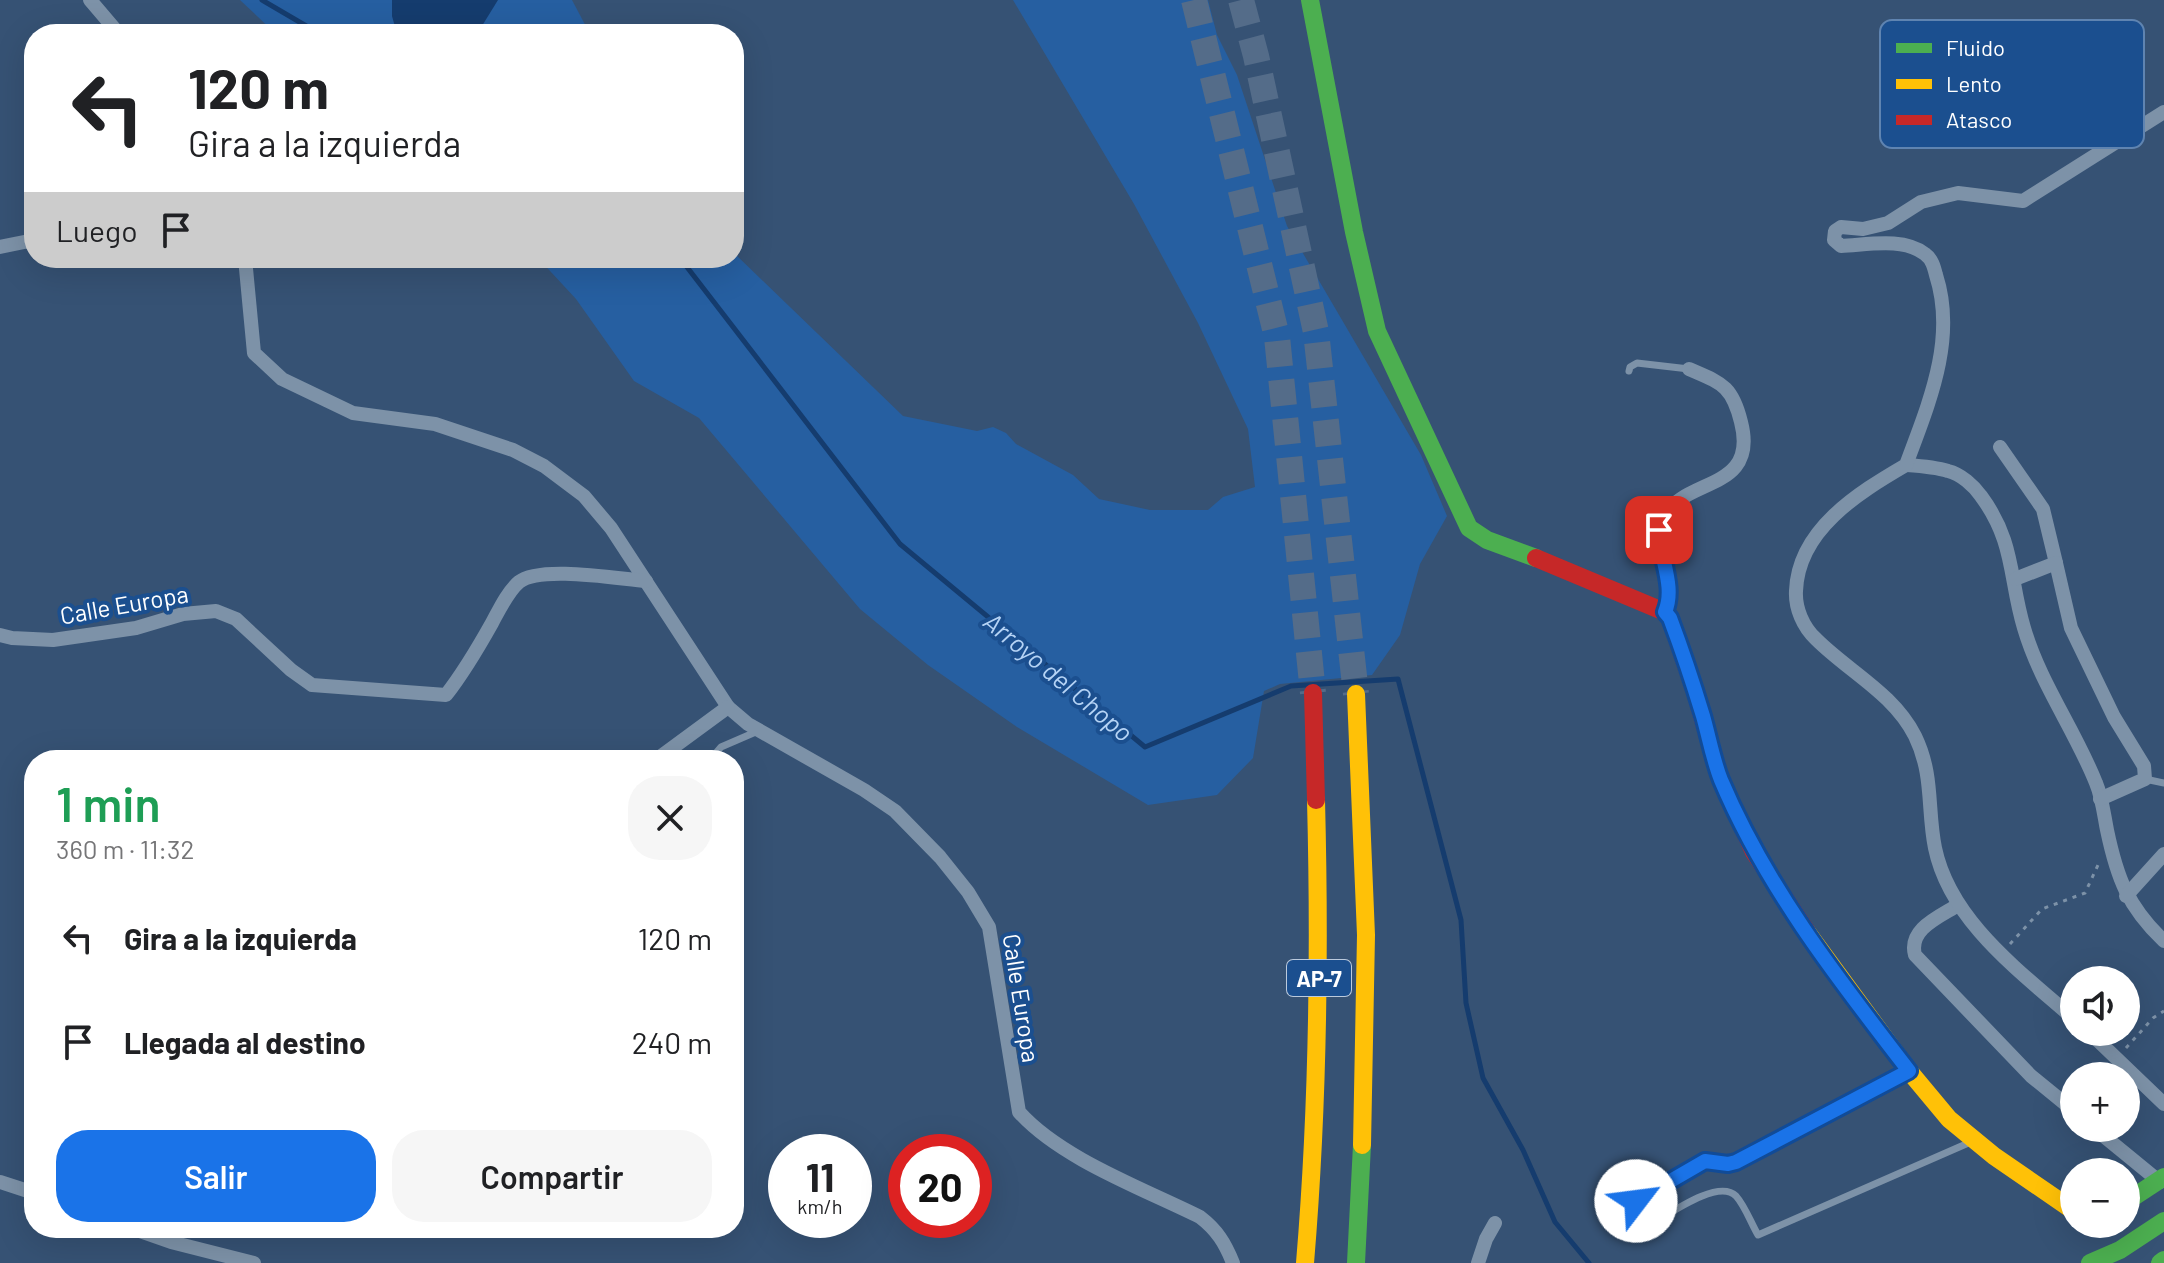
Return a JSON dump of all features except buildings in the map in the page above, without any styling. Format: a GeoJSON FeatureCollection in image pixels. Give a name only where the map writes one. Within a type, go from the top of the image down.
{"type":"FeatureCollection","features":[{"type":"Feature","properties":{"kind":"main road"},"geometry":{"type":"LineString","coordinates":[[1310,0],[1354,232],[1377,331],[1469,528],[1487,540],[1665,612],[1687,666],[1720,778],[1754,852],[1813,942],[1909,1071],[1949,1119],[2060,1202]]}},
{"type":"Feature","properties":{"kind":"main road","name":"AP-7"},"geometry":{"type":"LineString","coordinates":[[1305,1263],[1313,1170],[1320,947],[1313,693]]}},
{"type":"Feature","properties":{"kind":"main road","name":"AP-7"},"geometry":{"type":"LineString","coordinates":[[1356,694],[1366,935],[1361,1179],[1356,1263]]}},
{"type":"Feature","properties":{"kind":"main road"},"geometry":{"type":"LineString","coordinates":[[2140,1193],[2162,1180]]}},
{"type":"Feature","properties":{"kind":"main road"},"geometry":{"type":"LineString","coordinates":[[2090,1263],[2120,1250],[2164,1221]]}},
{"type":"Feature","properties":{"kind":"street"},"geometry":{"type":"LineString","coordinates":[[90,0],[110,24]]}},
{"type":"Feature","properties":{"kind":"street"},"geometry":{"type":"LineString","coordinates":[[2144,125],[2164,112]]}},
{"type":"Feature","properties":{"kind":"street"},"geometry":{"type":"LineString","coordinates":[[1906,465],[1937,378],[1943,295],[1930,259],[1923,252],[1897,243],[1841,246],[1834,240],[1835,231],[1841,227],[1863,229],[1888,223],[1921,202],[1958,193],[2023,201],[2107,148]]}},
{"type":"Feature","properties":{"kind":"street"},"geometry":{"type":"LineString","coordinates":[[0,247],[24,242]]}},
{"type":"Feature","properties":{"kind":"street","name":"Calle Europa"},"geometry":{"type":"LineString","coordinates":[[246,268],[254,353],[282,379],[353,413],[435,424],[513,450],[544,466],[584,496],[611,528],[728,707],[760,731],[895,811],[940,857],[968,892],[989,927],[1019,1112],[1033,1128],[1067,1151],[1200,1217],[1215,1228],[1233,1263]]}},
{"type":"Feature","properties":{"kind":"street"},"geometry":{"type":"LineString","coordinates":[[1665,612],[1670,600],[1659,546],[1659,530],[1664,515],[1674,503],[1728,474],[1743,448],[1744,433],[1735,399],[1719,382],[1689,369]]}},
{"type":"Feature","properties":{"kind":"street"},"geometry":{"type":"LineString","coordinates":[[2000,447],[2043,509],[2071,628],[2114,717],[2144,766],[2145,779],[2100,799]]}},
{"type":"Feature","properties":{"kind":"street"},"geometry":{"type":"LineString","coordinates":[[2060,1006],[2002,953],[1958,905],[1942,873],[1935,846],[1932,798],[1925,762],[1915,736],[1889,700],[1813,636],[1801,618],[1795,601],[1796,574],[1804,552],[1814,536],[1875,483],[1906,465],[1957,474],[1978,492],[2001,528],[2015,579],[2023,626],[2037,663],[2097,784],[2111,851],[2126,896],[2143,921],[2164,941]]}},
{"type":"Feature","properties":{"kind":"street"},"geometry":{"type":"LineString","coordinates":[[2015,579],[2056,563]]}},
{"type":"Feature","properties":{"kind":"street","name":"Calle Europa"},"geometry":{"type":"LineString","coordinates":[[0,635],[53,640],[136,628],[183,614],[216,611],[236,619],[291,670],[312,685],[446,695],[520,581],[538,575],[570,573],[646,581]]}},
{"type":"Feature","properties":{"kind":"street"},"geometry":{"type":"LineString","coordinates":[[670,750],[728,707]]}},
{"type":"Feature","properties":{"kind":"street"},"geometry":{"type":"LineString","coordinates":[[2126,896],[2164,854]]}},
{"type":"Feature","properties":{"kind":"street"},"geometry":{"type":"LineString","coordinates":[[1958,905],[1917,933],[1912,945],[1915,955],[2031,1076],[2060,1100]]}},
{"type":"Feature","properties":{"kind":"street"},"geometry":{"type":"LineString","coordinates":[[2105,1046],[2164,1104]]}},
{"type":"Feature","properties":{"kind":"street"},"geometry":{"type":"LineString","coordinates":[[2112,1142],[2162,1180]]}},
{"type":"Feature","properties":{"kind":"street"},"geometry":{"type":"LineString","coordinates":[[0,1182],[24,1190]]}},
{"type":"Feature","properties":{"kind":"street"},"geometry":{"type":"LineString","coordinates":[[1478,1263],[1495,1223]]}},
{"type":"Feature","properties":{"kind":"street"},"geometry":{"type":"LineString","coordinates":[[160,1238],[254,1263]]}},
{"type":"Feature","properties":{"kind":"lane"},"geometry":{"type":"LineString","coordinates":[[1629,371],[1637,363],[1689,369]]}},
{"type":"Feature","properties":{"kind":"lane"},"geometry":{"type":"LineString","coordinates":[[718,750],[760,731]]}},
{"type":"Feature","properties":{"kind":"lane"},"geometry":{"type":"LineString","coordinates":[[2145,779],[2164,783]]}},
{"type":"Feature","properties":{"kind":"lane"},"geometry":{"type":"LineString","coordinates":[[1909,1071],[1736,1162],[1705,1161],[1636,1201],[1650,1225],[1712,1191],[1727,1192],[1735,1195],[1758,1235],[1975,1141]]}},
{"type":"Feature","properties":{"kind":"path"},"geometry":{"type":"LineString","coordinates":[[2002,953],[2042,909],[2085,893],[2102,856],[2111,851]]}},
{"type":"Feature","properties":{"kind":"path"},"geometry":{"type":"LineString","coordinates":[[2118,1057],[2153,1018],[2164,1011]]}},
{"type":"Feature","properties":{"kind":"shaded area"},"geometry":{"type":"Polygon","coordinates":[[[240,0],[572,0],[585,24],[265,24],[240,0]]]}},
{"type":"Feature","properties":{"kind":"shaded area"},"geometry":{"type":"Polygon","coordinates":[[[392,0],[498,0],[483,24],[394,24],[392,0]]]}},
{"type":"Feature","properties":{"kind":"shaded area"},"geometry":{"type":"Polygon","coordinates":[[[1013,0],[1208,0],[1217,35],[1237,75],[1287,226],[1421,455],[1447,516],[1420,564],[1400,635],[1372,675],[1280,684],[1264,691],[1253,758],[1217,795],[1148,805],[1017,727],[928,665],[860,609],[699,418],[634,381],[576,299],[547,268],[744,268],[744,263],[903,416],[977,431],[993,427],[1006,433],[1016,444],[1073,475],[1099,499],[1150,510],[1208,510],[1223,497],[1255,487],[1248,429],[1198,323],[1134,204],[1013,0]]]}},
{"type":"Feature","properties":{"kind":"waterway","name":"Arroyo del Chopo"},"geometry":{"type":"LineString","coordinates":[[262,0],[303,24]]}},
{"type":"Feature","properties":{"kind":"waterway","name":"Arroyo del Chopo"},"geometry":{"type":"LineString","coordinates":[[688,268],[900,544],[1145,747],[1291,686],[1398,679],[1461,920],[1466,1003],[1483,1078],[1523,1150],[1555,1222],[1589,1263]]}},
{"type":"Feature","properties":{"kind":"tunnel"},"geometry":{"type":"LineString","coordinates":[[1194,0],[1277,337],[1313,693]]}},
{"type":"Feature","properties":{"kind":"tunnel"},"geometry":{"type":"LineString","coordinates":[[1241,0],[1316,332],[1356,694]]}},
{"type":"Feature","properties":{"kind":"traffic: fast"},"geometry":{"type":"LineString","coordinates":[[1310,0],[1354,232],[1377,331],[1469,528],[1487,540],[1536,558]]}},
{"type":"Feature","properties":{"kind":"traffic: fast"},"geometry":{"type":"LineString","coordinates":[[1356,1263],[1362,1145]]}},
{"type":"Feature","properties":{"kind":"traffic: fast"},"geometry":{"type":"LineString","coordinates":[[2140,1193],[2164,1177]]}},
{"type":"Feature","properties":{"kind":"traffic: fast"},"geometry":{"type":"LineString","coordinates":[[2090,1263],[2120,1250],[2164,1221]]}},
{"type":"Feature","properties":{"kind":"traffic: fast"},"geometry":{"type":"LineString","coordinates":[[2160,1263],[2164,1260]]}},
{"type":"Feature","properties":{"kind":"traffic: slow"},"geometry":{"type":"LineString","coordinates":[[1356,694],[1366,935],[1362,1145]]}},
{"type":"Feature","properties":{"kind":"traffic: slow"},"geometry":{"type":"LineString","coordinates":[[1305,1263],[1317,1032],[1316,800]]}},
{"type":"Feature","properties":{"kind":"traffic: slow"},"geometry":{"type":"LineString","coordinates":[[1807,932],[1909,1071],[1949,1119],[1994,1156],[2060,1201]]}},
{"type":"Feature","properties":{"kind":"traffic: jam"},"geometry":{"type":"LineString","coordinates":[[1536,558],[1665,612],[1670,618],[1720,778],[1754,852],[1807,932]]}},
{"type":"Feature","properties":{"kind":"traffic: jam"},"geometry":{"type":"LineString","coordinates":[[1313,693],[1316,800]]}},
{"type":"Feature","properties":{"kind":"route"},"geometry":{"type":"LineString","coordinates":[[1636,1201],[1705,1161],[1736,1162],[1909,1071],[1813,942],[1754,852],[1720,778],[1695,691],[1670,618],[1665,612],[1670,600],[1659,546],[1659,530]]}}]}
